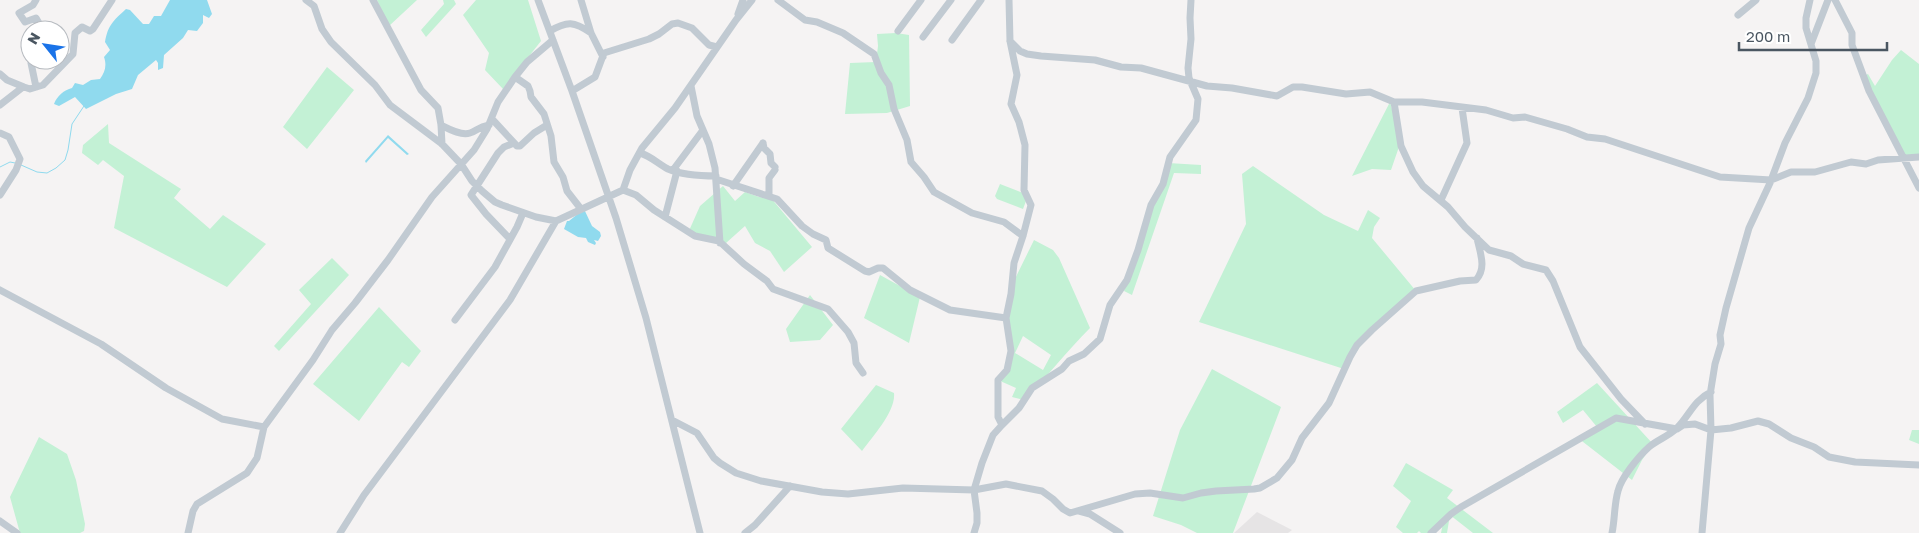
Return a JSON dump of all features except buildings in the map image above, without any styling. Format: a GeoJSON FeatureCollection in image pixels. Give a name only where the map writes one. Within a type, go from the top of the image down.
{"type":"FeatureCollection","features":[{"type":"Feature","properties":{"kind":"street"},"geometry":{"type":"LineString","coordinates":[[24,20],[20,13],[33,5],[36,0]]}},
{"type":"Feature","properties":{"kind":"street"},"geometry":{"type":"LineString","coordinates":[[0,74],[8,80],[30,89],[43,85],[50,76],[70,59],[73,54],[75,33],[82,27],[90,31],[93,29],[112,0]]}},
{"type":"Feature","properties":{"kind":"street"},"geometry":{"type":"LineString","coordinates":[[306,0],[314,6],[322,29],[331,42],[375,85],[385,100],[442,144],[461,164],[476,186],[495,202],[523,213],[556,221]]}},
{"type":"Feature","properties":{"kind":"street"},"geometry":{"type":"LineString","coordinates":[[374,0],[421,90],[438,108],[442,144]]}},
{"type":"Feature","properties":{"kind":"street"},"geometry":{"type":"LineString","coordinates":[[538,0],[609,198],[646,318],[700,533]]}},
{"type":"Feature","properties":{"kind":"street"},"geometry":{"type":"LineString","coordinates":[[581,0],[591,33],[603,57]]}},
{"type":"Feature","properties":{"kind":"street"},"geometry":{"type":"LineString","coordinates":[[733,24],[743,0]]}},
{"type":"Feature","properties":{"kind":"street"},"geometry":{"type":"LineString","coordinates":[[340,533],[364,495],[510,300],[556,221],[624,190],[630,170],[640,153],[682,99],[733,24],[752,0]]}},
{"type":"Feature","properties":{"kind":"street"},"geometry":{"type":"LineString","coordinates":[[778,0],[805,20],[816,22],[843,33],[874,54],[881,73],[889,85],[894,108],[907,140],[911,162],[934,192],[972,213],[1004,222],[1023,236]]}},
{"type":"Feature","properties":{"kind":"street"},"geometry":{"type":"LineString","coordinates":[[898,31],[921,0]]}},
{"type":"Feature","properties":{"kind":"street"},"geometry":{"type":"LineString","coordinates":[[923,37],[951,0]]}},
{"type":"Feature","properties":{"kind":"street"},"geometry":{"type":"LineString","coordinates":[[952,40],[982,0]]}},
{"type":"Feature","properties":{"kind":"street"},"geometry":{"type":"LineString","coordinates":[[1002,425],[998,417],[998,380],[1006,370],[1011,351],[1006,318],[1014,263],[1031,205],[1024,190],[1026,145],[1011,104],[1017,75],[1010,41],[1009,0]]}},
{"type":"Feature","properties":{"kind":"street"},"geometry":{"type":"LineString","coordinates":[[974,533],[977,513],[974,490],[992,435],[1019,408],[1032,388],[1062,369],[1069,361],[1084,354],[1100,339],[1110,305],[1127,280],[1151,205],[1163,184],[1170,157],[1196,120],[1198,99],[1190,82],[1188,68],[1191,39],[1191,0]]}},
{"type":"Feature","properties":{"kind":"street"},"geometry":{"type":"LineString","coordinates":[[1738,15],[1756,0]]}},
{"type":"Feature","properties":{"kind":"street"},"geometry":{"type":"LineString","coordinates":[[1702,533],[1711,430],[1711,392],[1715,364],[1721,344],[1720,335],[1745,238],[1785,143],[1808,98],[1816,73],[1816,61],[1806,28],[1810,0]]}},
{"type":"Feature","properties":{"kind":"street"},"geometry":{"type":"LineString","coordinates":[[1811,44],[1828,0]]}},
{"type":"Feature","properties":{"kind":"street"},"geometry":{"type":"LineString","coordinates":[[1835,0],[1852,33],[1852,45],[1869,91],[1919,188]]}},
{"type":"Feature","properties":{"kind":"street"},"geometry":{"type":"LineString","coordinates":[[572,91],[595,77],[605,53],[648,39],[678,22],[692,28],[709,45],[718,47]]}},
{"type":"Feature","properties":{"kind":"street"},"geometry":{"type":"LineString","coordinates":[[550,31],[560,25],[576,23],[591,33]]}},
{"type":"Feature","properties":{"kind":"street"},"geometry":{"type":"LineString","coordinates":[[188,533],[193,511],[197,504],[214,492],[244,477],[247,473],[257,458],[264,427],[313,360],[332,330],[388,260],[432,197],[474,150],[490,122],[498,102],[515,77],[527,62],[553,40]]}},
{"type":"Feature","properties":{"kind":"street"},"geometry":{"type":"LineString","coordinates":[[1010,41],[1020,51],[1027,54],[1095,60],[1121,67],[1141,68],[1190,82],[1277,96],[1293,87],[1346,94],[1370,92],[1394,102],[1422,102],[1486,110],[1513,118],[1525,117],[1587,137],[1606,138],[1720,176],[1771,180],[1791,172],[1815,172],[1851,162],[1866,164],[1878,160],[1919,157]]}},
{"type":"Feature","properties":{"kind":"street"},"geometry":{"type":"LineString","coordinates":[[32,70],[36,87]]}},
{"type":"Feature","properties":{"kind":"street"},"geometry":{"type":"LineString","coordinates":[[515,77],[529,89],[530,97],[544,114],[551,136],[554,162],[564,177],[567,191],[581,209]]}},
{"type":"Feature","properties":{"kind":"street"},"geometry":{"type":"LineString","coordinates":[[691,86],[694,106],[714,158],[720,243]]}},
{"type":"Feature","properties":{"kind":"street"},"geometry":{"type":"LineString","coordinates":[[0,105],[23,87]]}},
{"type":"Feature","properties":{"kind":"street"},"geometry":{"type":"LineString","coordinates":[[682,99],[694,106]]}},
{"type":"Feature","properties":{"kind":"street"},"geometry":{"type":"LineString","coordinates":[[1394,102],[1404,151],[1413,172],[1423,186],[1441,200],[1484,246],[1493,252],[1511,256],[1523,264],[1546,270],[1553,281],[1580,347],[1621,399],[1646,424]]}},
{"type":"Feature","properties":{"kind":"street"},"geometry":{"type":"LineString","coordinates":[[1441,200],[1467,143],[1462,108]]}},
{"type":"Feature","properties":{"kind":"street"},"geometry":{"type":"LineString","coordinates":[[441,125],[466,134],[490,122]]}},
{"type":"Feature","properties":{"kind":"street"},"geometry":{"type":"LineString","coordinates":[[490,122],[517,146],[520,146],[534,133],[547,125]]}},
{"type":"Feature","properties":{"kind":"street"},"geometry":{"type":"LineString","coordinates":[[665,217],[675,171],[703,130]]}},
{"type":"Feature","properties":{"kind":"street"},"geometry":{"type":"LineString","coordinates":[[0,133],[9,138],[20,159],[0,195]]}},
{"type":"Feature","properties":{"kind":"street"},"geometry":{"type":"LineString","coordinates":[[510,239],[471,194],[491,167],[498,153],[514,143]]}},
{"type":"Feature","properties":{"kind":"street"},"geometry":{"type":"LineString","coordinates":[[733,186],[763,143],[763,147],[770,154],[771,163],[775,169],[770,178],[769,196]]}},
{"type":"Feature","properties":{"kind":"street"},"geometry":{"type":"LineString","coordinates":[[640,153],[668,169],[716,178],[733,186],[769,196],[782,204],[802,226],[826,240],[828,248],[854,266],[869,272],[883,268],[910,290],[950,310],[1006,318]]}},
{"type":"Feature","properties":{"kind":"street"},"geometry":{"type":"LineString","coordinates":[[624,190],[639,197],[665,217],[695,236],[717,241],[767,281],[773,289],[832,312],[844,326],[854,343],[856,364],[863,373]]}},
{"type":"Feature","properties":{"kind":"street"},"geometry":{"type":"LineString","coordinates":[[455,320],[495,267],[523,213]]}},
{"type":"Feature","properties":{"kind":"street"},"geometry":{"type":"LineString","coordinates":[[672,420],[697,434],[714,458],[728,469],[747,477],[822,492],[848,494],[903,488],[974,490],[1006,484],[1042,491],[1063,509],[1070,512],[1135,494],[1150,493],[1183,498],[1216,491],[1254,489],[1268,484],[1277,478],[1292,460],[1302,438],[1329,403],[1357,345],[1372,330],[1416,291],[1460,281],[1476,280],[1481,274],[1482,261],[1477,238]]}},
{"type":"Feature","properties":{"kind":"street"},"geometry":{"type":"LineString","coordinates":[[0,290],[101,344],[166,388],[222,420],[264,427]]}},
{"type":"Feature","properties":{"kind":"street"},"geometry":{"type":"LineString","coordinates":[[1677,429],[1696,402],[1711,392]]}},
{"type":"Feature","properties":{"kind":"street"},"geometry":{"type":"LineString","coordinates":[[1431,533],[1461,507],[1538,465],[1607,423],[1621,418],[1677,429]]}},
{"type":"Feature","properties":{"kind":"street"},"geometry":{"type":"LineString","coordinates":[[1612,533],[1620,485],[1643,452],[1683,425],[1695,424],[1711,430],[1731,428],[1758,421],[1769,424],[1791,438],[1829,457],[1855,462],[1919,465]]}},
{"type":"Feature","properties":{"kind":"street"},"geometry":{"type":"LineString","coordinates":[[744,533],[755,525],[790,486]]}},
{"type":"Feature","properties":{"kind":"street"},"geometry":{"type":"LineString","coordinates":[[1078,511],[1090,514],[1120,533]]}},
{"type":"Feature","properties":{"kind":"street"},"geometry":{"type":"LineString","coordinates":[[0,521],[17,533]]}},
{"type":"Feature","properties":{"kind":"street"},"geometry":{"type":"LineString","coordinates":[[755,525],[760,533]]}},
{"type":"Feature","properties":{"kind":"shaded area"},"geometry":{"type":"Polygon","coordinates":[[[1257,512],[1292,530],[1288,533],[1234,533],[1257,512]]]}},
{"type":"Feature","properties":{"kind":"green space"},"geometry":{"type":"Polygon","coordinates":[[[377,0],[417,0],[389,26],[377,0]]]}},
{"type":"Feature","properties":{"kind":"green space"},"geometry":{"type":"Polygon","coordinates":[[[443,0],[454,0],[456,4],[426,37],[421,30],[444,4],[443,0]]]}},
{"type":"Feature","properties":{"kind":"green space"},"geometry":{"type":"Polygon","coordinates":[[[476,0],[528,0],[541,41],[503,89],[485,70],[489,53],[463,15],[476,0]]]}},
{"type":"Feature","properties":{"kind":"green space"},"geometry":{"type":"Polygon","coordinates":[[[896,33],[909,35],[910,106],[887,113],[845,114],[850,63],[876,62],[877,34],[896,33]]]}},
{"type":"Feature","properties":{"kind":"green space"},"geometry":{"type":"Polygon","coordinates":[[[1901,50],[1919,64],[1919,157],[1903,158],[1863,76],[1868,74],[1875,86],[1901,50]]]}},
{"type":"Feature","properties":{"kind":"green space"},"geometry":{"type":"Polygon","coordinates":[[[327,67],[354,90],[307,149],[283,127],[327,67]]]}},
{"type":"Feature","properties":{"kind":"green space"},"geometry":{"type":"Polygon","coordinates":[[[1390,102],[1401,141],[1391,170],[1372,169],[1352,176],[1390,102]]]}},
{"type":"Feature","properties":{"kind":"green space"},"geometry":{"type":"Polygon","coordinates":[[[108,124],[109,143],[181,189],[174,198],[210,229],[223,215],[266,244],[227,287],[114,228],[124,176],[103,160],[98,165],[82,153],[83,145],[108,124]]]}},
{"type":"Feature","properties":{"kind":"green space"},"geometry":{"type":"Polygon","coordinates":[[[1168,163],[1201,165],[1201,174],[1174,173],[1132,295],[1124,291],[1127,280],[1168,163]]]}},
{"type":"Feature","properties":{"kind":"green space"},"geometry":{"type":"Polygon","coordinates":[[[1253,166],[1324,215],[1358,231],[1368,210],[1380,218],[1374,227],[1372,238],[1416,291],[1372,330],[1344,369],[1199,322],[1246,224],[1242,174],[1253,166]]]}},
{"type":"Feature","properties":{"kind":"green space"},"geometry":{"type":"Polygon","coordinates":[[[1000,184],[1023,193],[1026,201],[1023,209],[997,199],[995,196],[1000,184]]]}},
{"type":"Feature","properties":{"kind":"green space"},"geometry":{"type":"Polygon","coordinates":[[[723,186],[735,201],[745,192],[759,197],[771,198],[812,247],[784,272],[770,251],[755,243],[745,226],[726,243],[688,233],[700,206],[723,186]]]}},
{"type":"Feature","properties":{"kind":"green space"},"geometry":{"type":"Polygon","coordinates":[[[1034,240],[1053,250],[1059,258],[1090,328],[1024,400],[1012,397],[1016,388],[998,380],[1007,370],[1011,351],[1006,320],[1012,285],[1034,240]],[[1023,336],[1015,353],[1043,370],[1051,355],[1023,336]]]}},
{"type":"Feature","properties":{"kind":"green space"},"geometry":{"type":"Polygon","coordinates":[[[332,258],[349,275],[279,351],[274,346],[311,304],[299,290],[332,258]]]}},
{"type":"Feature","properties":{"kind":"green space"},"geometry":{"type":"Polygon","coordinates":[[[880,275],[920,297],[909,343],[864,318],[880,275]]]}},
{"type":"Feature","properties":{"kind":"green space"},"geometry":{"type":"Polygon","coordinates":[[[810,295],[833,325],[820,340],[790,342],[786,329],[810,295]]]}},
{"type":"Feature","properties":{"kind":"green space"},"geometry":{"type":"Polygon","coordinates":[[[379,307],[421,351],[409,367],[402,362],[359,421],[313,384],[379,307]]]}},
{"type":"Feature","properties":{"kind":"green space"},"geometry":{"type":"Polygon","coordinates":[[[1212,369],[1281,407],[1233,533],[1197,533],[1181,525],[1153,516],[1180,430],[1212,369]]]}},
{"type":"Feature","properties":{"kind":"green space"},"geometry":{"type":"Polygon","coordinates":[[[1597,383],[1653,444],[1632,480],[1578,438],[1597,427],[1583,410],[1563,423],[1557,412],[1597,383]]]}},
{"type":"Feature","properties":{"kind":"green space"},"geometry":{"type":"Polygon","coordinates":[[[876,385],[894,393],[894,400],[883,423],[862,451],[841,429],[876,385]]]}},
{"type":"Feature","properties":{"kind":"green space"},"geometry":{"type":"Polygon","coordinates":[[[1912,430],[1919,430],[1919,444],[1909,440],[1912,430]]]}},
{"type":"Feature","properties":{"kind":"green space"},"geometry":{"type":"Polygon","coordinates":[[[39,437],[67,454],[76,480],[85,524],[84,531],[80,533],[20,533],[10,497],[39,437]]]}},
{"type":"Feature","properties":{"kind":"green space"},"geometry":{"type":"Polygon","coordinates":[[[1406,463],[1453,490],[1447,498],[1493,533],[1473,533],[1450,515],[1447,533],[1441,533],[1443,523],[1431,533],[1421,533],[1419,531],[1417,533],[1403,533],[1396,527],[1411,501],[1393,486],[1406,463]]]}},
{"type":"Feature","properties":{"kind":"water"},"geometry":{"type":"Polygon","coordinates":[[[170,0],[207,0],[212,14],[209,18],[203,15],[203,23],[197,31],[188,30],[183,38],[164,55],[163,68],[158,70],[156,60],[138,75],[132,89],[116,94],[86,109],[75,97],[59,106],[54,104],[59,96],[72,88],[75,83],[83,85],[91,80],[100,79],[105,69],[104,57],[110,50],[105,42],[108,31],[114,20],[126,9],[130,10],[143,24],[149,24],[154,16],[161,16],[170,0]]]}},
{"type":"Feature","properties":{"kind":"water"},"geometry":{"type":"Polygon","coordinates":[[[388,135],[409,154],[407,155],[388,138],[366,163],[365,161],[388,135]]]}},
{"type":"Feature","properties":{"kind":"water"},"geometry":{"type":"Polygon","coordinates":[[[584,209],[592,226],[600,232],[601,236],[598,241],[594,240],[595,245],[588,242],[586,238],[578,237],[564,229],[567,221],[584,209]]]}},
{"type":"Feature","properties":{"kind":"waterway"},"geometry":{"type":"LineString","coordinates":[[21,165],[37,172],[47,173],[65,160],[72,124],[84,106]]}},
{"type":"Feature","properties":{"kind":"waterway"},"geometry":{"type":"LineString","coordinates":[[0,167],[10,162],[15,163]]}}]}
